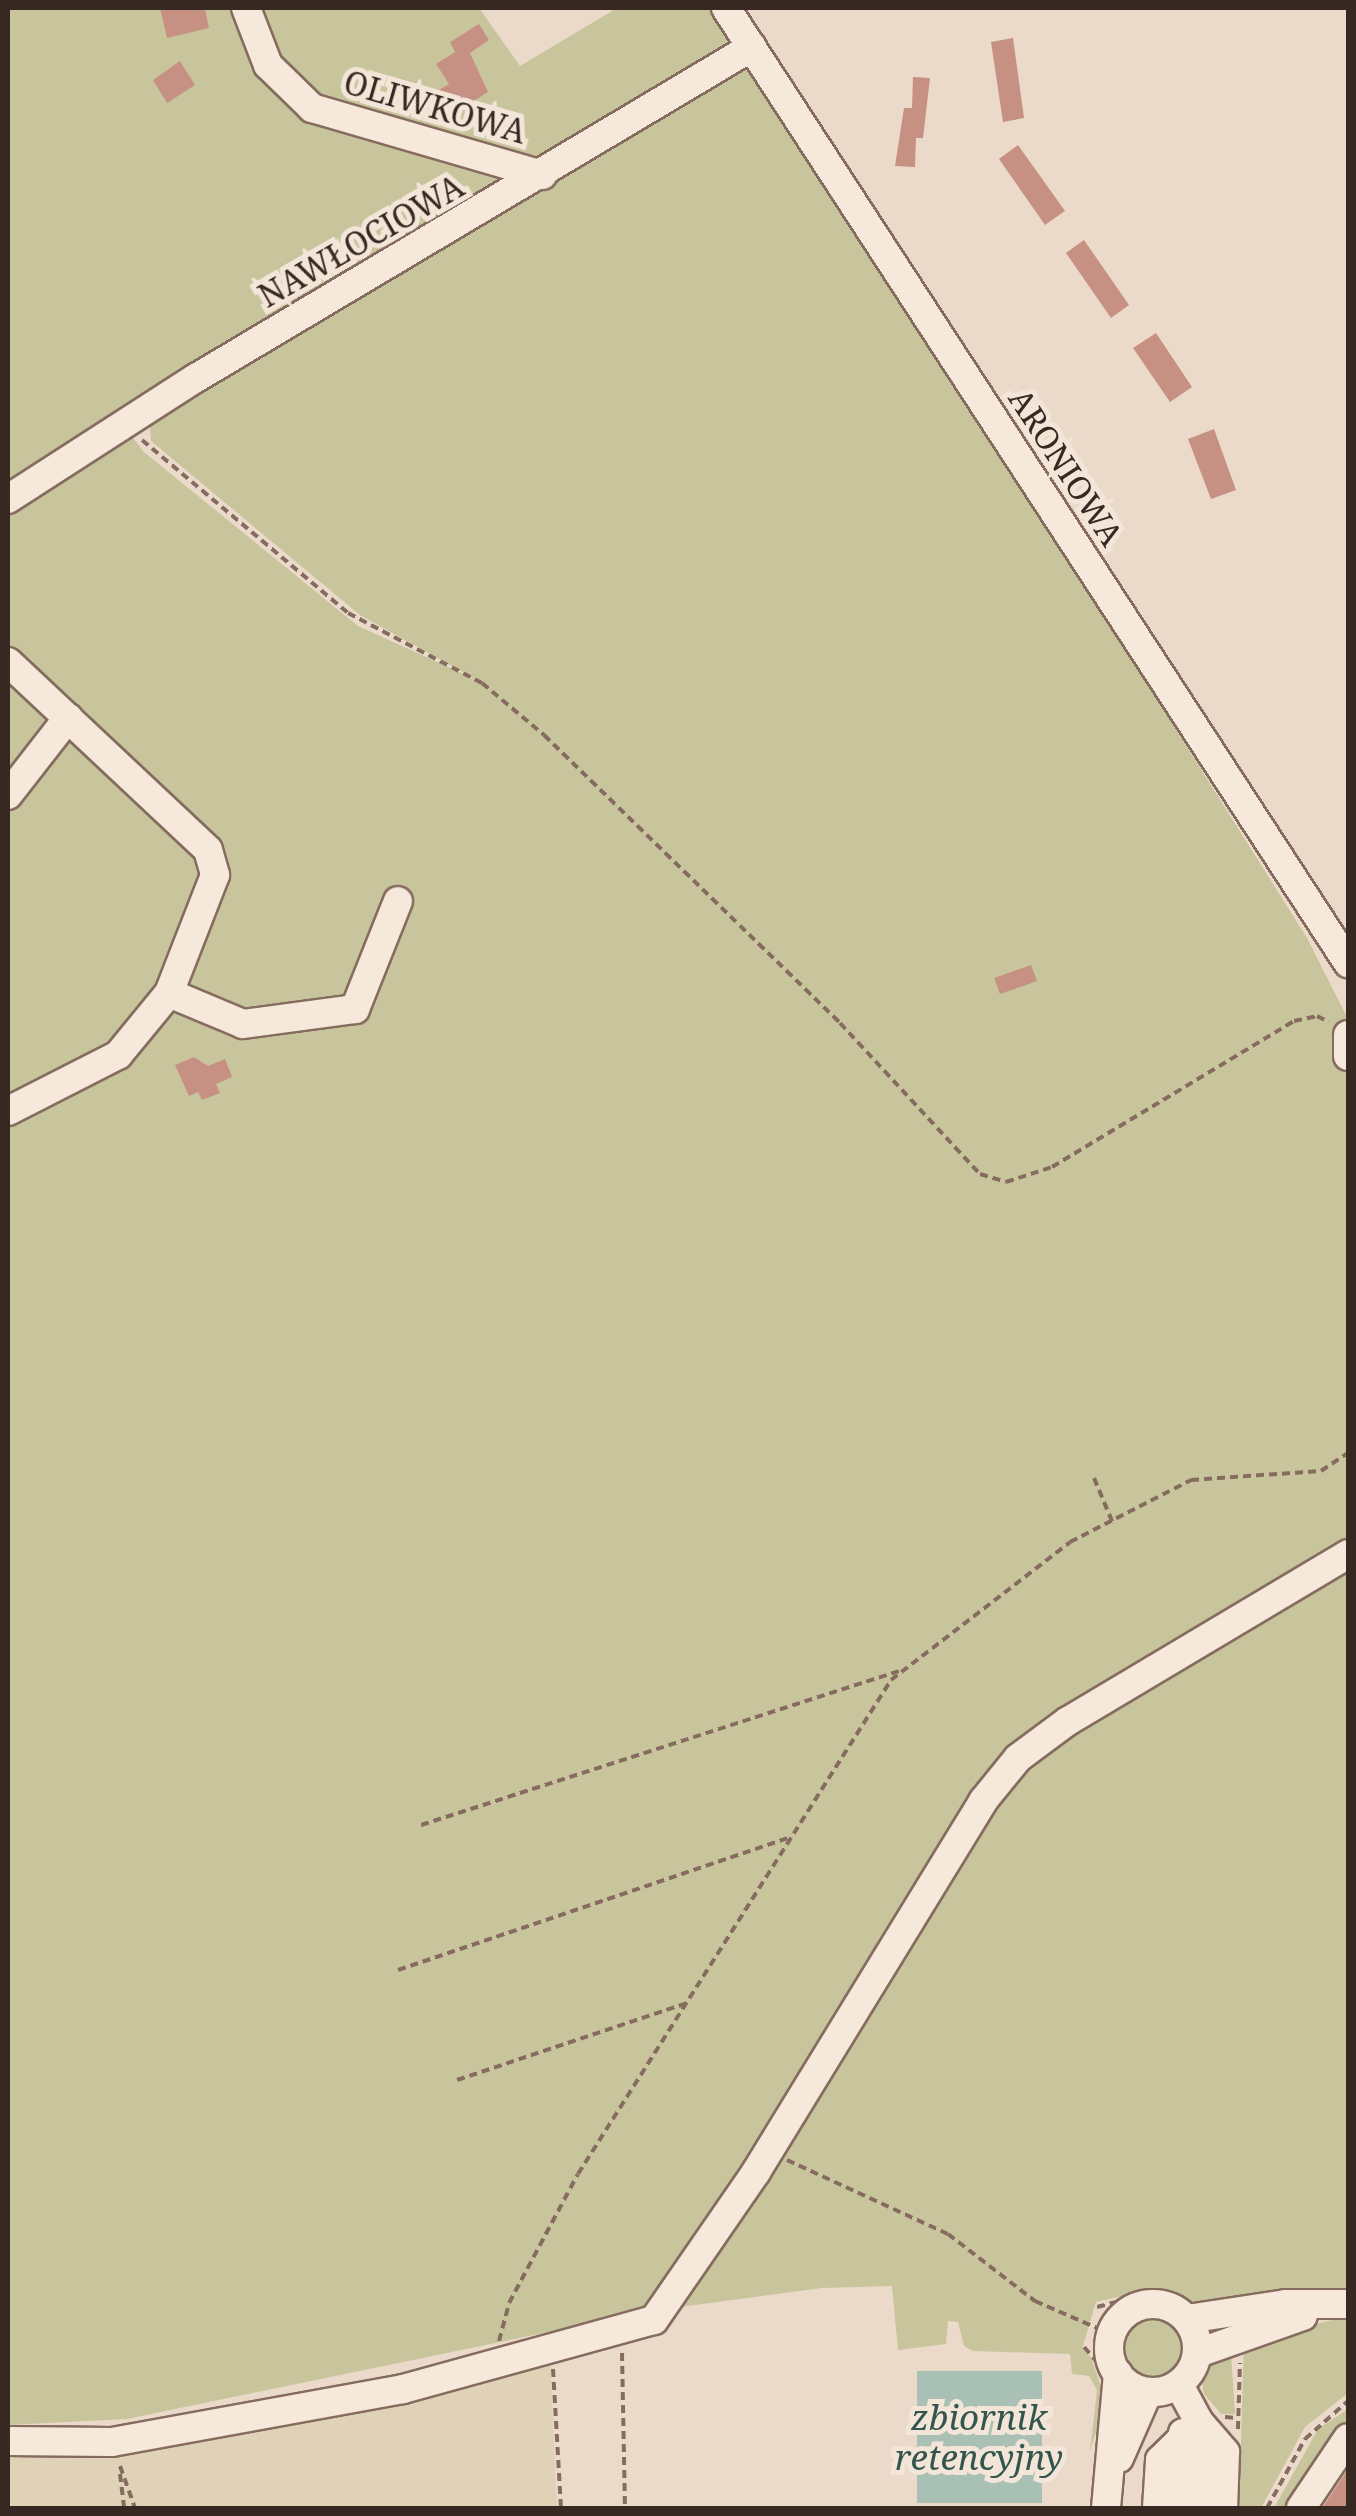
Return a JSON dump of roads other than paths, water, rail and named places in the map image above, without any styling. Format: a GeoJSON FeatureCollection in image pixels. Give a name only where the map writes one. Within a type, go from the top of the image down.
{"type":"FeatureCollection","features":[{"type":"Feature","properties":{"kind":"street","name":"OLIWKOWA"},"geometry":{"type":"LineString","coordinates":[[246,8],[268,65],[312,108],[542,175]]}},
{"type":"Feature","properties":{"kind":"street","name":"ARONIOWA"},"geometry":{"type":"LineString","coordinates":[[726,8],[1348,964]]}},
{"type":"Feature","properties":{"kind":"street","name":"NAWŁOCIOWA"},"geometry":{"type":"LineString","coordinates":[[8,499],[131,418],[752,47]]}},
{"type":"Feature","properties":{"kind":"street"},"geometry":{"type":"LineString","coordinates":[[8,662],[208,850],[214,875],[168,994],[118,1055],[8,1111]]}},
{"type":"Feature","properties":{"kind":"street"},"geometry":{"type":"LineString","coordinates":[[8,795],[68,718]]}},
{"type":"Feature","properties":{"kind":"street"},"geometry":{"type":"LineString","coordinates":[[168,994],[243,1024],[354,1009],[398,901]]}},
{"type":"Feature","properties":{"kind":"street"},"geometry":{"type":"LineString","coordinates":[[1340,1030],[1348,1056]]}},
{"type":"Feature","properties":{"kind":"street"},"geometry":{"type":"LineString","coordinates":[[8,2440],[112,2442],[403,2389],[621,2334],[664,2310],[769,2150],[880,1962],[983,1801],[1018,1758],[1068,1720],[1348,1554]]}},
{"type":"Feature","properties":{"kind":"street"},"geometry":{"type":"LineString","coordinates":[[1106,2508],[1118,2374],[1109,2352],[1111,2334],[1125,2314],[1148,2304],[1186,2311],[1346,2304]]}},
{"type":"Feature","properties":{"kind":"street"},"geometry":{"type":"LineString","coordinates":[[1118,2374],[1148,2392],[1179,2385],[1198,2352],[1346,2304]]}},
{"type":"Feature","properties":{"kind":"street"},"geometry":{"type":"LineString","coordinates":[[1186,2311],[1198,2352]]}},
{"type":"Feature","properties":{"kind":"street"},"geometry":{"type":"LineString","coordinates":[[1179,2385],[1200,2424],[1224,2452],[1223,2508]]}},
{"type":"Feature","properties":{"kind":"street"},"geometry":{"type":"LineString","coordinates":[[1110,2477],[1148,2392]]}},
{"type":"Feature","properties":{"kind":"street"},"geometry":{"type":"LineString","coordinates":[[1157,2508],[1160,2460],[1200,2424]]}},
{"type":"Feature","properties":{"kind":"street"},"geometry":{"type":"LineString","coordinates":[[1180,2508],[1200,2424]]}},
{"type":"Feature","properties":{"kind":"street"},"geometry":{"type":"LineString","coordinates":[[1200,2424],[1201,2508]]}},
{"type":"Feature","properties":{"kind":"street"},"geometry":{"type":"LineString","coordinates":[[1302,2508],[1348,2438]]}},
{"type":"Feature","properties":{"kind":"water","name":"zbiornik retencyjny"},"geometry":{"type":"Polygon","coordinates":[[[917,2371],[1042,2371],[1042,2503],[917,2503],[917,2371]]]}}]}
